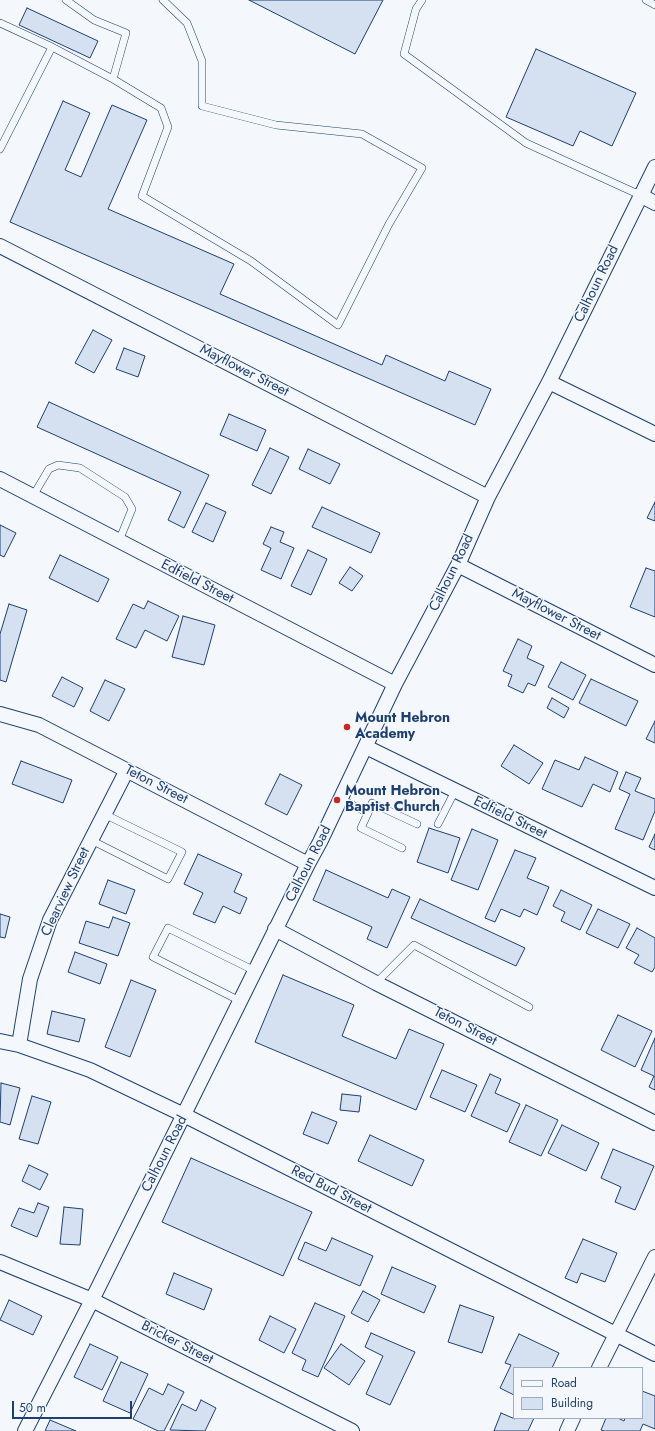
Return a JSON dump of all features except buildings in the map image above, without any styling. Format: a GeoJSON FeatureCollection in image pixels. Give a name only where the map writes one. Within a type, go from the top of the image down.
{"type":"FeatureCollection","features":[{"type":"Feature","properties":{"kind":"street","name":"Calhoun Road"},"geometry":{"type":"LineString","coordinates":[[25,1431],[92,1300],[254,971],[341,799],[395,684],[458,565],[488,497],[549,382],[655,167]]}},
{"type":"Feature","properties":{"kind":"street"},"geometry":{"type":"LineString","coordinates":[[640,195],[655,203]]}},
{"type":"Feature","properties":{"kind":"street","name":"Mayflower Street"},"geometry":{"type":"LineString","coordinates":[[0,246],[488,497]]}},
{"type":"Feature","properties":{"kind":"street"},"geometry":{"type":"LineString","coordinates":[[549,382],[655,434]]}},
{"type":"Feature","properties":{"kind":"street","name":"Edfield Street"},"geometry":{"type":"LineString","coordinates":[[0,479],[395,684]]}},
{"type":"Feature","properties":{"kind":"street","name":"Mayflower Street"},"geometry":{"type":"LineString","coordinates":[[458,565],[655,665]]}},
{"type":"Feature","properties":{"kind":"street","name":"Teton Street"},"geometry":{"type":"LineString","coordinates":[[0,714],[39,725],[308,864]]}},
{"type":"Feature","properties":{"kind":"street","name":"Edfield Street"},"geometry":{"type":"LineString","coordinates":[[366,747],[655,888]]}},
{"type":"Feature","properties":{"kind":"street","name":"Clearview Street"},"geometry":{"type":"LineString","coordinates":[[19,1045],[30,979],[50,920],[126,770]]}},
{"type":"Feature","properties":{"kind":"street","name":"Teton Street"},"geometry":{"type":"LineString","coordinates":[[275,929],[376,983],[655,1123]]}},
{"type":"Feature","properties":{"kind":"street","name":"Red Bud Street"},"geometry":{"type":"LineString","coordinates":[[0,1042],[19,1045],[90,1070],[184,1115],[655,1354]]}},
{"type":"Feature","properties":{"kind":"street"},"geometry":{"type":"LineString","coordinates":[[600,1367],[655,1257]]}},
{"type":"Feature","properties":{"kind":"street","name":"Bricker Street"},"geometry":{"type":"LineString","coordinates":[[0,1262],[92,1300],[352,1431]]}},
{"type":"Feature","properties":{"kind":"street"},"geometry":{"type":"LineString","coordinates":[[567,1431],[573,1419]]}},
{"type":"Feature","properties":{"kind":"lane"},"geometry":{"type":"LineString","coordinates":[[66,0],[94,20],[126,33],[113,79]]}},
{"type":"Feature","properties":{"kind":"lane"},"geometry":{"type":"LineString","coordinates":[[0,23],[52,47],[113,79],[161,108],[168,127],[142,196],[251,261],[338,325],[389,224],[422,168],[362,134],[276,125],[202,106],[202,61],[187,23],[163,0]]}},
{"type":"Feature","properties":{"kind":"lane"},"geometry":{"type":"LineString","coordinates":[[422,0],[416,9],[404,54],[526,143],[640,195]]}},
{"type":"Feature","properties":{"kind":"lane"},"geometry":{"type":"LineString","coordinates":[[646,0],[655,5]]}},
{"type":"Feature","properties":{"kind":"lane"},"geometry":{"type":"LineString","coordinates":[[0,149],[52,47]]}},
{"type":"Feature","properties":{"kind":"lane"},"geometry":{"type":"LineString","coordinates":[[33,496],[49,469],[58,465],[80,468],[125,497],[132,509],[119,541]]}},
{"type":"Feature","properties":{"kind":"lane"},"geometry":{"type":"LineString","coordinates":[[438,824],[455,791]]}},
{"type":"Feature","properties":{"kind":"lane"},"geometry":{"type":"LineString","coordinates":[[341,799],[368,813]]}},
{"type":"Feature","properties":{"kind":"lane"},"geometry":{"type":"LineString","coordinates":[[402,848],[361,828],[372,803],[417,824]]}},
{"type":"Feature","properties":{"kind":"lane"},"geometry":{"type":"LineString","coordinates":[[91,840],[168,878],[182,852],[104,814]]}},
{"type":"Feature","properties":{"kind":"lane"},"geometry":{"type":"LineString","coordinates":[[240,1002],[153,957],[168,928],[254,971]]}},
{"type":"Feature","properties":{"kind":"lane"},"geometry":{"type":"LineString","coordinates":[[376,983],[414,945],[528,1007]]}},
{"type":"Feature","properties":{"kind":"place","name":"Mount Hebron Academy"},"geometry":{"type":"Point","coordinates":[347,727]}},
{"type":"Feature","properties":{"kind":"place","name":"Mount Hebron Baptist Church"},"geometry":{"type":"Point","coordinates":[337,800]}}]}
